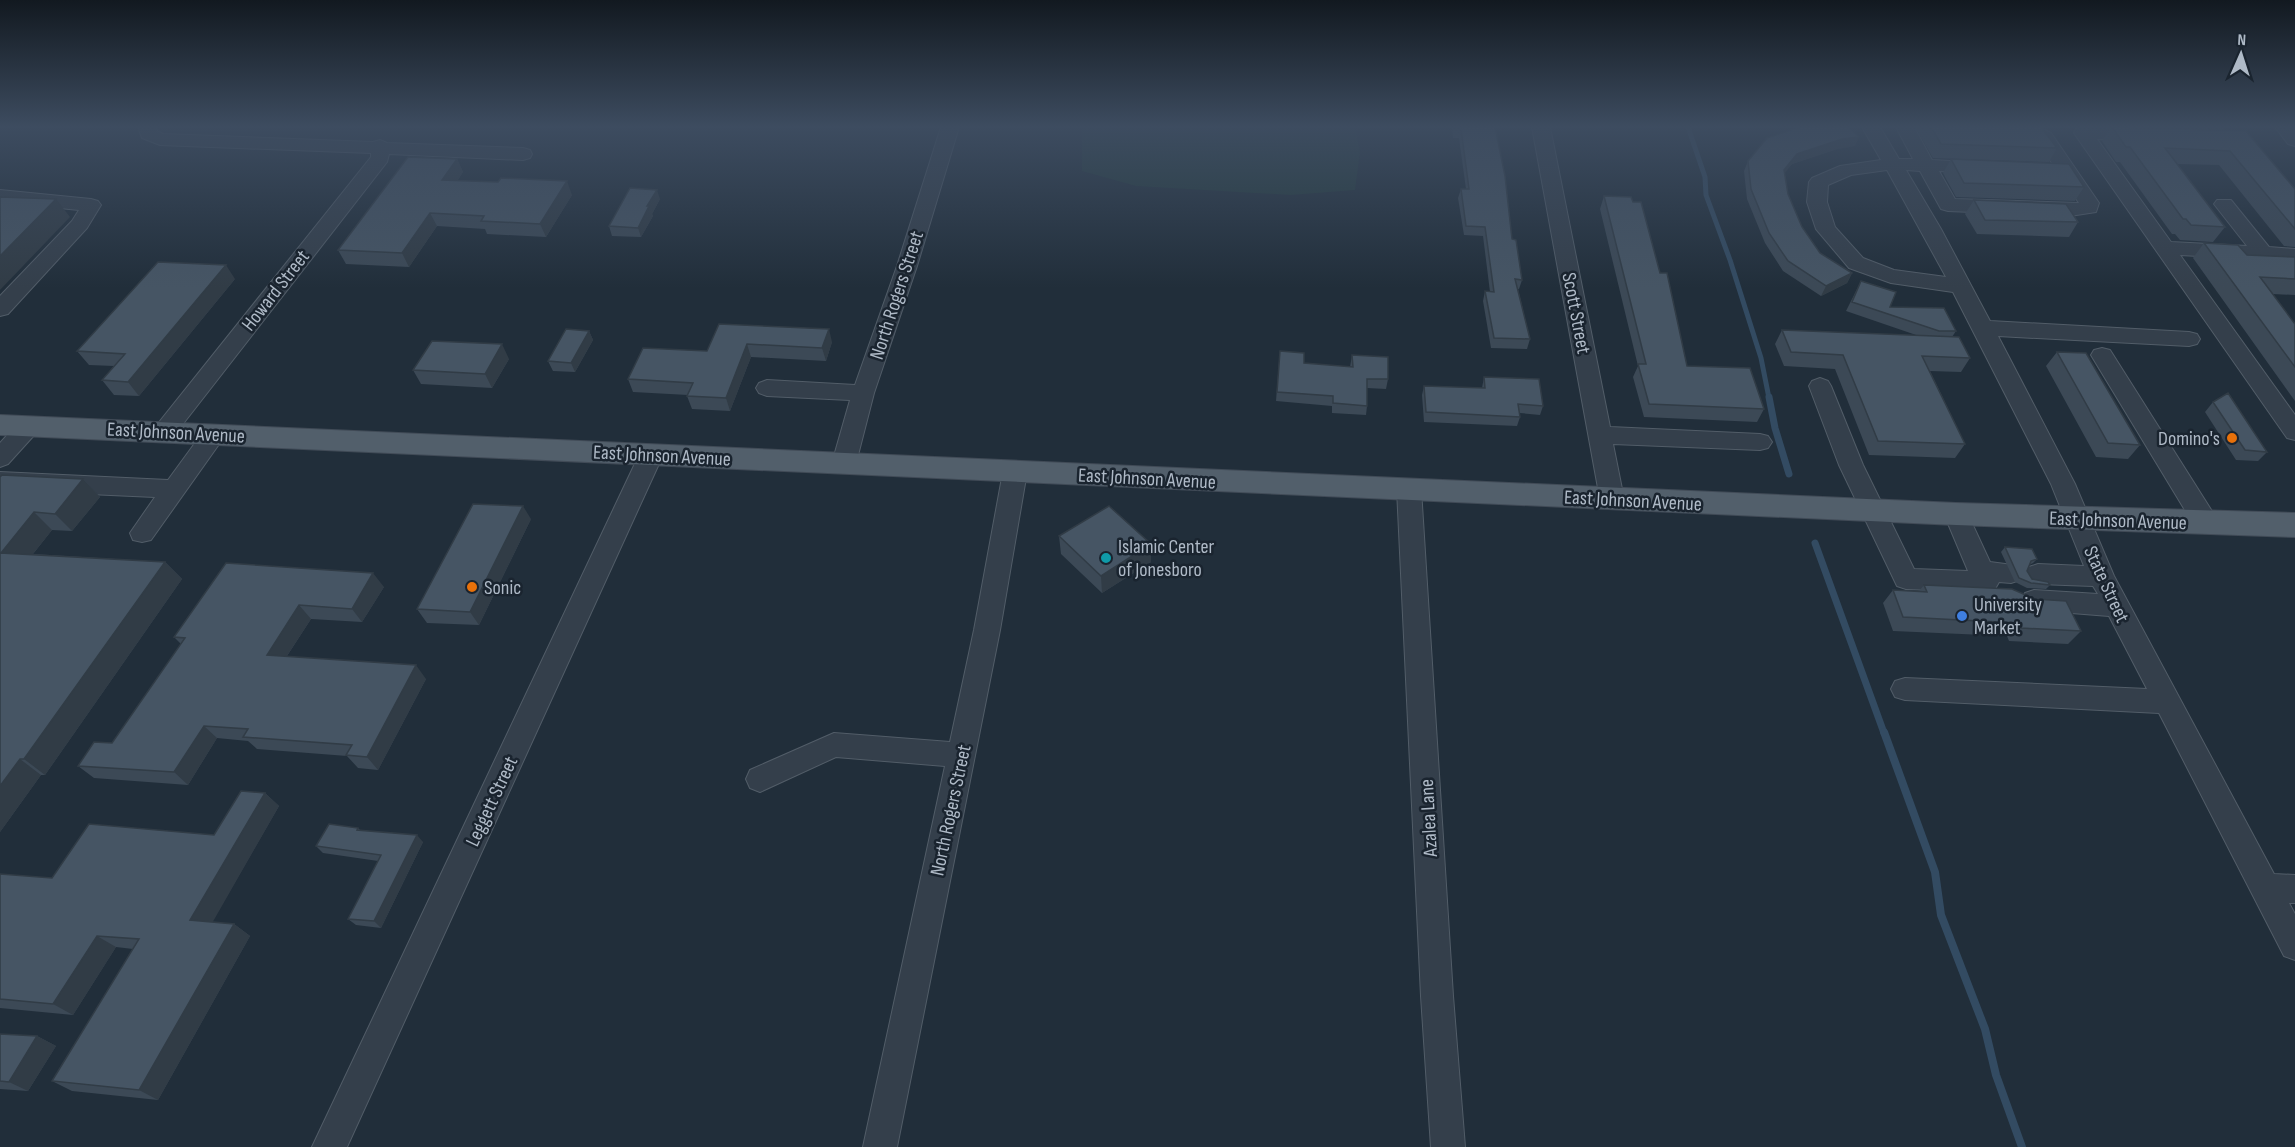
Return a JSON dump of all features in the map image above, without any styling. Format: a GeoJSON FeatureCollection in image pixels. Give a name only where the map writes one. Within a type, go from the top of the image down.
{"type":"FeatureCollection","features":[{"type":"Feature","properties":{"kind":"main road","name":"East Johnson Avenue"},"geometry":{"type":"LineString","coordinates":[[0,424],[1612,499],[2079,519],[2295,525]]}},
{"type":"Feature","properties":{"kind":"street","name":"Howard Street"},"geometry":{"type":"LineString","coordinates":[[164,432],[362,181]]}},
{"type":"Feature","properties":{"kind":"street","name":"North Rogers Street"},"geometry":{"type":"LineString","coordinates":[[843,463],[863,393],[933,181]]}},
{"type":"Feature","properties":{"kind":"street","name":"Scott Street"},"geometry":{"type":"LineString","coordinates":[[1551,181],[1612,499]]}},
{"type":"Feature","properties":{"kind":"street"},"geometry":{"type":"LineString","coordinates":[[1822,181],[1819,182],[1816,202],[1826,229],[1856,263],[1891,276],[1960,286]]}},
{"type":"Feature","properties":{"kind":"street","name":"State Street"},"geometry":{"type":"LineString","coordinates":[[1903,181],[1931,229],[2079,519],[2101,576],[2116,606],[2295,945]]}},
{"type":"Feature","properties":{"kind":"street"},"geometry":{"type":"LineString","coordinates":[[1935,181],[1948,205],[2070,210],[2089,208],[2089,202],[2074,181]]}},
{"type":"Feature","properties":{"kind":"street"},"geometry":{"type":"LineString","coordinates":[[2116,181],[2295,432]]}},
{"type":"Feature","properties":{"kind":"street"},"geometry":{"type":"LineString","coordinates":[[0,196],[91,205],[80,224],[0,309]]}},
{"type":"Feature","properties":{"kind":"street"},"geometry":{"type":"LineString","coordinates":[[2224,204],[2263,253]]}},
{"type":"Feature","properties":{"kind":"street"},"geometry":{"type":"LineString","coordinates":[[2164,248],[2295,255]]}},
{"type":"Feature","properties":{"kind":"street"},"geometry":{"type":"LineString","coordinates":[[1982,328],[2189,339]]}},
{"type":"Feature","properties":{"kind":"street"},"geometry":{"type":"LineString","coordinates":[[2102,355],[2206,523]]}},
{"type":"Feature","properties":{"kind":"street"},"geometry":{"type":"LineString","coordinates":[[1820,386],[1851,465],[1875,510],[1906,579],[1984,577],[2011,573]]}},
{"type":"Feature","properties":{"kind":"street"},"geometry":{"type":"LineString","coordinates":[[767,388],[863,393]]}},
{"type":"Feature","properties":{"kind":"street"},"geometry":{"type":"LineString","coordinates":[[0,458],[29,426]]}},
{"type":"Feature","properties":{"kind":"street"},"geometry":{"type":"LineString","coordinates":[[142,533],[214,434]]}},
{"type":"Feature","properties":{"kind":"street"},"geometry":{"type":"LineString","coordinates":[[1600,435],[1760,442]]}},
{"type":"Feature","properties":{"kind":"street","name":"Leggett Street"},"geometry":{"type":"LineString","coordinates":[[329,1147],[651,454]]}},
{"type":"Feature","properties":{"kind":"street","name":"North Rogers Street"},"geometry":{"type":"LineString","coordinates":[[880,1147],[987,630],[1015,472]]}},
{"type":"Feature","properties":{"kind":"street"},"geometry":{"type":"LineString","coordinates":[[0,481],[174,489]]}},
{"type":"Feature","properties":{"kind":"street","name":"Azalea Lane"},"geometry":{"type":"LineString","coordinates":[[1409,489],[1437,996],[1448,1147]]}},
{"type":"Feature","properties":{"kind":"street"},"geometry":{"type":"LineString","coordinates":[[1956,514],[1984,577],[2023,600],[2116,606]]}},
{"type":"Feature","properties":{"kind":"street"},"geometry":{"type":"LineString","coordinates":[[2038,574],[2101,576]]}},
{"type":"Feature","properties":{"kind":"street"},"geometry":{"type":"LineString","coordinates":[[2067,575],[2081,602]]}},
{"type":"Feature","properties":{"kind":"street"},"geometry":{"type":"LineString","coordinates":[[1905,689],[2166,702]]}},
{"type":"Feature","properties":{"kind":"street"},"geometry":{"type":"LineString","coordinates":[[760,779],[834,745],[961,755]]}},
{"type":"Feature","properties":{"kind":"street"},"geometry":{"type":"LineString","coordinates":[[2265,888],[2295,890]]}},
{"type":"Feature","properties":{"kind":"green space"},"geometry":{"type":"Polygon","coordinates":[[[1116,181],[1356,181],[1355,190],[1291,195],[1136,186],[1116,181]]]}},
{"type":"Feature","properties":{"kind":"building"},"geometry":{"type":"Polygon","coordinates":[[[390,181],[567,181],[540,224],[481,221],[484,216],[430,213],[402,253],[338,250],[390,181]]]}},
{"type":"Feature","properties":{"kind":"building"},"geometry":{"type":"Polygon","coordinates":[[[1468,181],[1506,181],[1512,239],[1516,240],[1522,280],[1515,279],[1530,339],[1494,338],[1485,291],[1494,292],[1485,227],[1466,226],[1461,189],[1469,189],[1468,181]]]}},
{"type":"Feature","properties":{"kind":"building"},"geometry":{"type":"Polygon","coordinates":[[[1750,181],[1786,181],[1788,194],[1802,227],[1820,253],[1852,273],[1826,286],[1788,261],[1769,233],[1751,189],[1750,181]]]}},
{"type":"Feature","properties":{"kind":"building"},"geometry":{"type":"Polygon","coordinates":[[[1963,181],[2080,181],[2084,187],[1964,183],[1963,181]]]}},
{"type":"Feature","properties":{"kind":"building"},"geometry":{"type":"Polygon","coordinates":[[[2155,181],[2190,181],[2225,227],[2191,225],[2183,219],[2155,181]]]}},
{"type":"Feature","properties":{"kind":"building"},"geometry":{"type":"Polygon","coordinates":[[[2255,181],[2288,181],[2295,189],[2295,229],[2255,181]]]}},
{"type":"Feature","properties":{"kind":"building"},"geometry":{"type":"Polygon","coordinates":[[[630,188],[657,190],[638,228],[609,226],[630,188]]]}},
{"type":"Feature","properties":{"kind":"building"},"geometry":{"type":"Polygon","coordinates":[[[1604,196],[1631,197],[1633,202],[1641,202],[1660,273],[1667,273],[1687,366],[1750,368],[1764,409],[1649,404],[1638,364],[1646,364],[1604,196]]]}},
{"type":"Feature","properties":{"kind":"building"},"geometry":{"type":"Polygon","coordinates":[[[0,197],[56,199],[0,256],[0,197]]]}},
{"type":"Feature","properties":{"kind":"building"},"geometry":{"type":"Polygon","coordinates":[[[1974,200],[2066,204],[2078,222],[1985,220],[1974,200]]]}},
{"type":"Feature","properties":{"kind":"building"},"geometry":{"type":"Polygon","coordinates":[[[2204,243],[2238,245],[2247,255],[2295,257],[2295,279],[2260,277],[2295,324],[2295,367],[2204,243]]]}},
{"type":"Feature","properties":{"kind":"building"},"geometry":{"type":"Polygon","coordinates":[[[158,262],[226,265],[128,382],[102,380],[125,354],[77,351],[158,262]]]}},
{"type":"Feature","properties":{"kind":"building"},"geometry":{"type":"Polygon","coordinates":[[[1861,281],[1896,292],[1890,307],[1944,308],[1956,331],[1939,331],[1852,302],[1861,281]]]}},
{"type":"Feature","properties":{"kind":"building"},"geometry":{"type":"Polygon","coordinates":[[[719,324],[829,329],[822,348],[747,344],[726,398],[687,396],[693,383],[628,379],[643,348],[707,351],[719,324]]]}},
{"type":"Feature","properties":{"kind":"building"},"geometry":{"type":"Polygon","coordinates":[[[566,329],[589,331],[571,363],[548,361],[566,329]]]}},
{"type":"Feature","properties":{"kind":"building"},"geometry":{"type":"Polygon","coordinates":[[[1782,330],[1959,337],[1970,358],[1922,356],[1965,444],[1878,441],[1843,355],[1791,352],[1782,330]]]}},
{"type":"Feature","properties":{"kind":"building"},"geometry":{"type":"Polygon","coordinates":[[[432,341],[502,344],[485,374],[413,370],[432,341]]]}},
{"type":"Feature","properties":{"kind":"building"},"geometry":{"type":"Polygon","coordinates":[[[1280,351],[1304,353],[1304,363],[1353,367],[1352,355],[1388,357],[1388,379],[1367,379],[1367,406],[1333,403],[1333,396],[1277,392],[1280,351]]]}},
{"type":"Feature","properties":{"kind":"building"},"geometry":{"type":"Polygon","coordinates":[[[2057,352],[2086,353],[2140,445],[2108,443],[2057,352]]]}},
{"type":"Feature","properties":{"kind":"building"},"geometry":{"type":"Polygon","coordinates":[[[1484,377],[1539,379],[1543,406],[1518,404],[1520,417],[1426,412],[1424,386],[1485,388],[1484,377]]]}},
{"type":"Feature","properties":{"kind":"building"},"geometry":{"type":"Polygon","coordinates":[[[2228,393],[2267,452],[2245,450],[2213,402],[2228,393]]]}},
{"type":"Feature","properties":{"kind":"building"},"geometry":{"type":"Polygon","coordinates":[[[2,475],[83,479],[55,514],[34,512],[1,553],[165,562],[24,759],[20,759],[0,786],[0,477],[2,475]]]}},
{"type":"Feature","properties":{"kind":"building"},"geometry":{"type":"Polygon","coordinates":[[[473,504],[523,506],[470,612],[417,609],[473,504]]]}},
{"type":"Feature","properties":{"kind":"building"},"geometry":{"type":"Polygon","coordinates":[[[1109,506],[1151,544],[1101,576],[1059,536],[1109,506]]]}},
{"type":"Feature","properties":{"kind":"building"},"geometry":{"type":"Polygon","coordinates":[[[2005,547],[2032,549],[2037,559],[2031,561],[2027,571],[2032,579],[2048,582],[2050,585],[2031,583],[2019,578],[2005,547]]]}},
{"type":"Feature","properties":{"kind":"building"},"geometry":{"type":"Polygon","coordinates":[[[226,563],[373,573],[352,609],[299,605],[267,655],[416,665],[367,757],[346,755],[352,745],[243,737],[248,729],[204,726],[174,772],[78,766],[94,742],[112,743],[185,638],[174,637],[226,563]]]}},
{"type":"Feature","properties":{"kind":"building"},"geometry":{"type":"Polygon","coordinates":[[[1924,585],[2012,589],[2035,599],[2066,601],[2081,631],[2021,628],[2018,623],[1903,617],[1893,590],[1927,592],[1924,585]]]}},
{"type":"Feature","properties":{"kind":"building"},"geometry":{"type":"Polygon","coordinates":[[[241,791],[265,793],[190,920],[234,924],[139,1090],[52,1081],[139,939],[97,936],[53,1004],[0,999],[0,874],[52,878],[89,824],[214,835],[241,791]]]}},
{"type":"Feature","properties":{"kind":"building"},"geometry":{"type":"Polygon","coordinates":[[[329,824],[358,828],[357,830],[417,835],[374,921],[348,919],[381,855],[316,846],[329,824]]]}},
{"type":"Feature","properties":{"kind":"building"},"geometry":{"type":"Polygon","coordinates":[[[0,1034],[37,1036],[9,1082],[0,1081],[0,1034]]]}},
{"type":"Feature","properties":{"kind":"waterway"},"geometry":{"type":"LineString","coordinates":[[1705,181],[1706,195],[1730,260],[1761,358],[1769,398]]}},
{"type":"Feature","properties":{"kind":"waterway"},"geometry":{"type":"LineString","coordinates":[[1769,397],[1775,428],[1789,474]]}},
{"type":"Feature","properties":{"kind":"waterway"},"geometry":{"type":"LineString","coordinates":[[1815,543],[1884,733]]}},
{"type":"Feature","properties":{"kind":"waterway"},"geometry":{"type":"LineString","coordinates":[[1884,732],[1935,872],[1941,915],[1985,1029],[1996,1075],[2022,1147]]}},
{"type":"Feature","properties":{"kind":"place","name":"Domino's"},"geometry":{"type":"Point","coordinates":[2232,438]}},
{"type":"Feature","properties":{"kind":"place","name":"Islamic Center of Jonesboro"},"geometry":{"type":"Point","coordinates":[1106,558]}},
{"type":"Feature","properties":{"kind":"place","name":"Sonic"},"geometry":{"type":"Point","coordinates":[472,587]}},
{"type":"Feature","properties":{"kind":"place","name":"University Market"},"geometry":{"type":"Point","coordinates":[1962,616]}}]}
